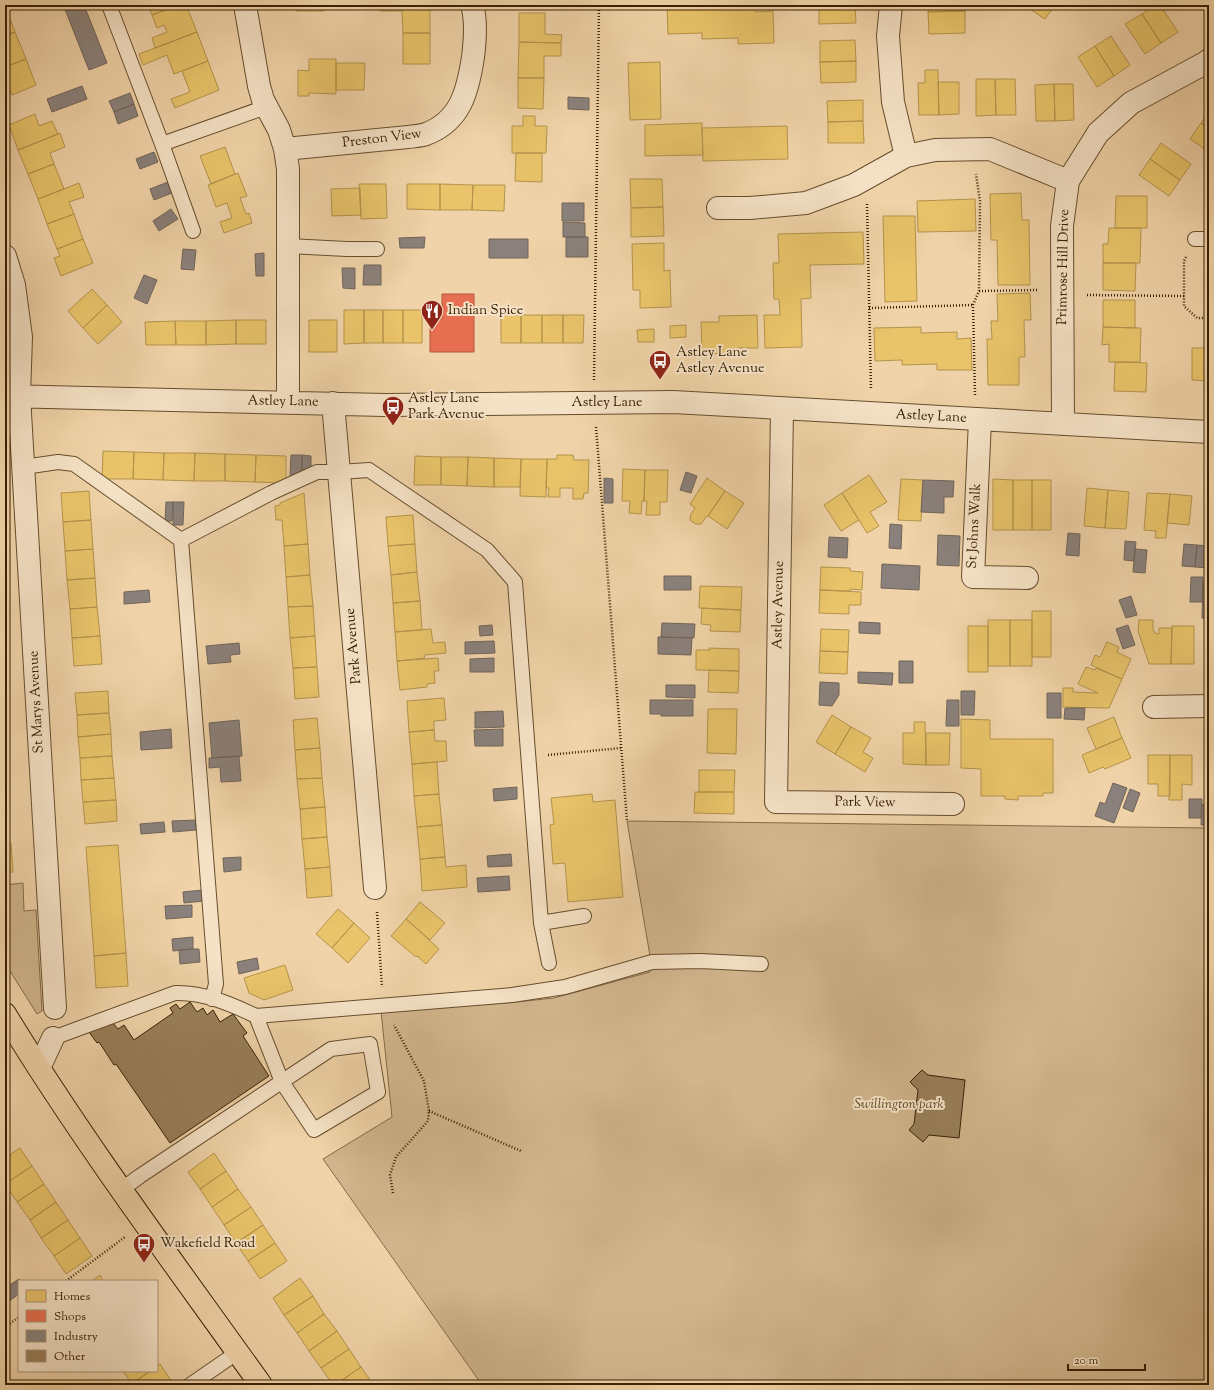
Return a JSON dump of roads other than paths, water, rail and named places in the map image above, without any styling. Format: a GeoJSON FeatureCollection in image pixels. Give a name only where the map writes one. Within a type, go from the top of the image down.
{"type":"FeatureCollection","features":[{"type":"Feature","properties":{"kind":"main road"},"geometry":{"type":"LineString","coordinates":[[5,1014],[39,1068],[121,1190],[261,1385]]}},
{"type":"Feature","properties":{"kind":"street"},"geometry":{"type":"LineString","coordinates":[[245,5],[259,86],[266,107],[279,130],[285,149],[288,169],[288,402]]}},
{"type":"Feature","properties":{"kind":"street","name":"Preston View"},"geometry":{"type":"LineString","coordinates":[[285,149],[408,137],[426,134],[442,126],[455,114],[464,98],[474,49],[475,32],[472,5]]}},
{"type":"Feature","properties":{"kind":"street"},"geometry":{"type":"LineString","coordinates":[[891,5],[888,36],[893,102],[906,156]]}},
{"type":"Feature","properties":{"kind":"street","name":"Primrose Hill Drive"},"geometry":{"type":"LineString","coordinates":[[1063,424],[1062,226],[1068,181],[1098,133],[1131,103],[1209,60]]}},
{"type":"Feature","properties":{"kind":"street"},"geometry":{"type":"LineString","coordinates":[[718,208],[750,208],[806,203],[854,185],[906,156],[935,150],[990,149],[1068,181]]}},
{"type":"Feature","properties":{"kind":"street","name":"St Marys Avenue"},"geometry":{"type":"LineString","coordinates":[[5,256],[14,285],[21,337],[12,396],[24,467],[55,1008]]}},
{"type":"Feature","properties":{"kind":"street","name":"Astley Lane"},"geometry":{"type":"LineString","coordinates":[[12,396],[385,405],[673,402],[1209,432]]}},
{"type":"Feature","properties":{"kind":"street","name":"Park Avenue"},"geometry":{"type":"LineString","coordinates":[[333,403],[375,888]]}},
{"type":"Feature","properties":{"kind":"street","name":"Astley Avenue"},"geometry":{"type":"LineString","coordinates":[[776,802],[782,409]]}},
{"type":"Feature","properties":{"kind":"street","name":"St Johns Walk"},"geometry":{"type":"LineString","coordinates":[[978,420],[973,577],[1027,578]]}},
{"type":"Feature","properties":{"kind":"street"},"geometry":{"type":"LineString","coordinates":[[1154,707],[1209,706]]}},
{"type":"Feature","properties":{"kind":"street","name":"Park View"},"geometry":{"type":"LineString","coordinates":[[776,802],[954,804]]}},
{"type":"Feature","properties":{"kind":"street"},"geometry":{"type":"LineString","coordinates":[[39,1068],[53,1038]]}},
{"type":"Feature","properties":{"kind":"lane"},"geometry":{"type":"LineString","coordinates":[[109,5],[162,144],[193,231]]}},
{"type":"Feature","properties":{"kind":"lane"},"geometry":{"type":"LineString","coordinates":[[162,144],[266,107]]}},
{"type":"Feature","properties":{"kind":"lane"},"geometry":{"type":"LineString","coordinates":[[288,246],[377,249]]}},
{"type":"Feature","properties":{"kind":"lane"},"geometry":{"type":"LineString","coordinates":[[24,467],[58,462],[74,464],[181,540]]}},
{"type":"Feature","properties":{"kind":"lane"},"geometry":{"type":"LineString","coordinates":[[181,540],[271,493],[317,472],[369,470],[487,550],[515,582],[541,923],[549,963]]}},
{"type":"Feature","properties":{"kind":"lane"},"geometry":{"type":"LineString","coordinates":[[181,540],[216,984],[212,999]]}},
{"type":"Feature","properties":{"kind":"lane"},"geometry":{"type":"LineString","coordinates":[[541,923],[584,916]]}},
{"type":"Feature","properties":{"kind":"lane"},"geometry":{"type":"LineString","coordinates":[[53,1038],[175,993],[186,992],[232,1004],[256,1016],[512,995],[565,987],[652,962],[700,961],[761,964]]}},
{"type":"Feature","properties":{"kind":"lane"},"geometry":{"type":"LineString","coordinates":[[121,1190],[282,1082],[331,1049],[370,1044],[378,1092],[314,1130],[282,1082],[256,1016]]}},
{"type":"Feature","properties":{"kind":"lane"},"geometry":{"type":"LineString","coordinates":[[190,1385],[238,1352]]}},
{"type":"Feature","properties":{"kind":"place","name":"Indian Spice"},"geometry":{"type":"Point","coordinates":[432,330]}},
{"type":"Feature","properties":{"kind":"place","name":"Astley Lane Astley Avenue"},"geometry":{"type":"Point","coordinates":[660,380]}},
{"type":"Feature","properties":{"kind":"place","name":"Astley Lane Park Avenue"},"geometry":{"type":"Point","coordinates":[393,426]}},
{"type":"Feature","properties":{"kind":"place","name":"Wakefield Road"},"geometry":{"type":"Point","coordinates":[144,1264]}},
{"type":"Feature","properties":{"kind":"park label","name":"Swillington park"},"geometry":{"type":"Point","coordinates":[899,1105]}}]}
